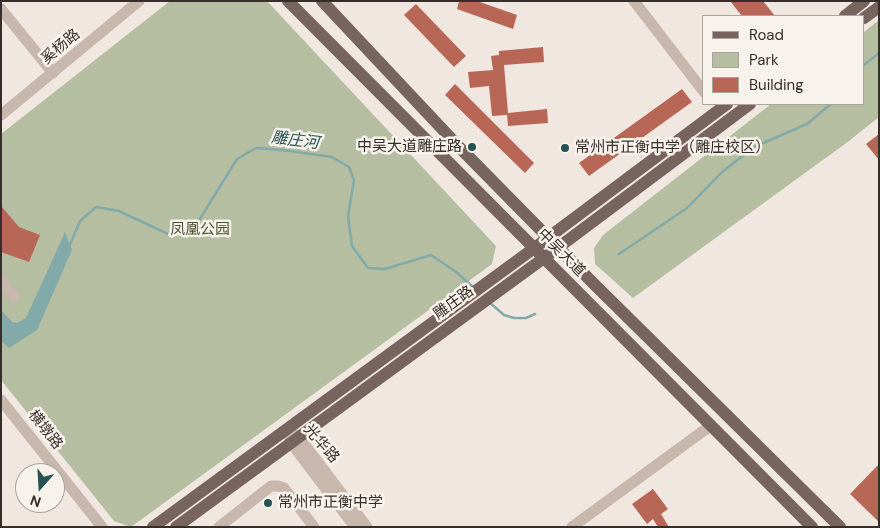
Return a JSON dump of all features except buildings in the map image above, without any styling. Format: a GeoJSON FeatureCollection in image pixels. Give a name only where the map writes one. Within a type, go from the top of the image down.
{"type":"FeatureCollection","features":[{"type":"Feature","properties":{"kind":"main road","name":"中吴大道"},"geometry":{"type":"LineString","coordinates":[[288,1],[812,527]]}},
{"type":"Feature","properties":{"kind":"main road","name":"中吴大道"},"geometry":{"type":"LineString","coordinates":[[322,1],[454,142],[840,527]]}},
{"type":"Feature","properties":{"kind":"main road"},"geometry":{"type":"LineString","coordinates":[[846,15],[864,1]]}},
{"type":"Feature","properties":{"kind":"main road"},"geometry":{"type":"LineString","coordinates":[[865,17],[879,7]]}},
{"type":"Feature","properties":{"kind":"main road","name":"雕庄路"},"geometry":{"type":"LineString","coordinates":[[176,527],[543,259],[749,105]]}},
{"type":"Feature","properties":{"kind":"main road","name":"雕庄路"},"geometry":{"type":"LineString","coordinates":[[154,527],[533,249],[719,106]]}},
{"type":"Feature","properties":{"kind":"street","name":"奚杨路"},"geometry":{"type":"LineString","coordinates":[[1,115],[139,1]]}},
{"type":"Feature","properties":{"kind":"street"},"geometry":{"type":"LineString","coordinates":[[634,1],[702,89]]}},
{"type":"Feature","properties":{"kind":"street"},"geometry":{"type":"LineString","coordinates":[[1,9],[53,73]]}},
{"type":"Feature","properties":{"kind":"street"},"geometry":{"type":"LineString","coordinates":[[1,281],[14,297]]}},
{"type":"Feature","properties":{"kind":"street","name":"横墩路"},"geometry":{"type":"LineString","coordinates":[[1,400],[102,527]]}},
{"type":"Feature","properties":{"kind":"street"},"geometry":{"type":"LineString","coordinates":[[572,527],[710,426]]}},
{"type":"Feature","properties":{"kind":"street","name":"光华路"},"geometry":{"type":"LineString","coordinates":[[287,429],[355,527]]}},
{"type":"Feature","properties":{"kind":"street","name":"光华路"},"geometry":{"type":"LineString","coordinates":[[295,440],[367,527]]}},
{"type":"Feature","properties":{"kind":"street"},"geometry":{"type":"LineString","coordinates":[[220,527],[271,486],[278,486],[284,488],[314,527]]}},
{"type":"Feature","properties":{"kind":"green space","name":"凤凰公园"},"geometry":{"type":"Polygon","coordinates":[[[170,1],[267,1],[496,246],[492,264],[131,527],[114,521],[1,380],[1,134],[170,1]]]}},
{"type":"Feature","properties":{"kind":"green space"},"geometry":{"type":"Polygon","coordinates":[[[879,20],[879,117],[849,141],[633,298],[595,264],[594,248],[603,235],[770,105],[865,105],[865,31],[879,20]]]}},
{"type":"Feature","properties":{"kind":"water"},"geometry":{"type":"Polygon","coordinates":[[[65,232],[72,250],[37,330],[9,348],[1,341],[1,310],[12,322],[17,323],[26,318],[65,232]]]}},
{"type":"Feature","properties":{"kind":"waterway","name":"雕庄河"},"geometry":{"type":"LineString","coordinates":[[865,64],[879,53]]}},
{"type":"Feature","properties":{"kind":"waterway","name":"雕庄河"},"geometry":{"type":"LineString","coordinates":[[619,254],[687,208],[722,172],[754,147],[807,124],[830,105]]}},
{"type":"Feature","properties":{"kind":"waterway","name":"雕庄河"},"geometry":{"type":"LineString","coordinates":[[69,247],[80,221],[96,207],[119,211],[168,234],[183,235],[198,222],[237,159],[256,148],[282,150],[332,157],[349,167],[354,180],[348,216],[352,246],[368,268],[385,269],[431,255],[456,272],[474,288]]}},
{"type":"Feature","properties":{"kind":"waterway","name":"雕庄河"},"geometry":{"type":"LineString","coordinates":[[489,302],[504,315],[514,318],[526,318],[535,314]]}},
{"type":"Feature","properties":{"kind":"place","name":"中吴大道雕庄路"},"geometry":{"type":"Point","coordinates":[472,147]}},
{"type":"Feature","properties":{"kind":"place","name":"常州市正衡中学（雕庄校区）"},"geometry":{"type":"Point","coordinates":[565,148]}},
{"type":"Feature","properties":{"kind":"place","name":"常州市正衡中学"},"geometry":{"type":"Point","coordinates":[268,503]}}]}
